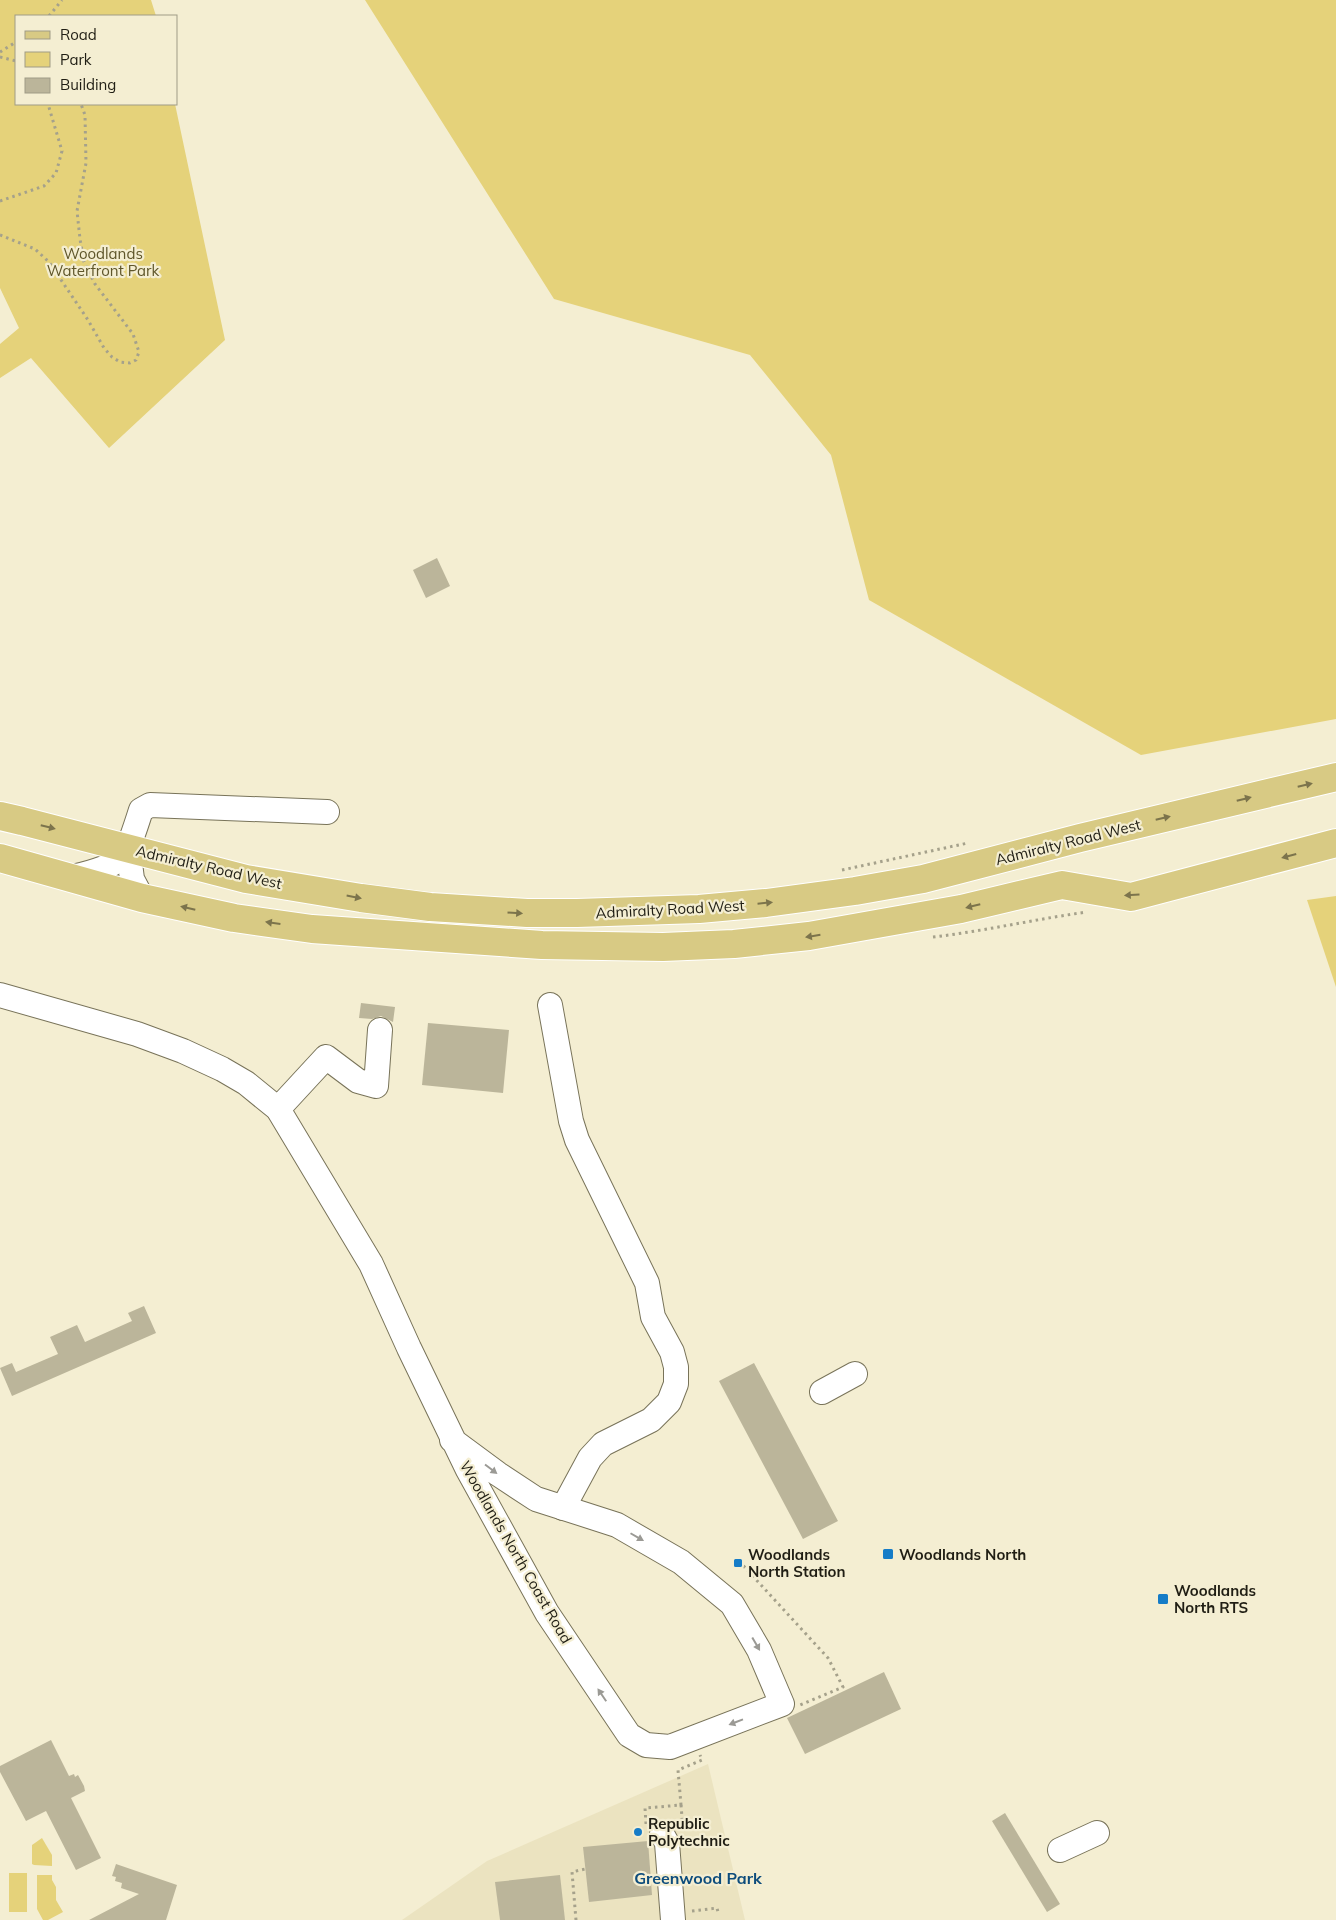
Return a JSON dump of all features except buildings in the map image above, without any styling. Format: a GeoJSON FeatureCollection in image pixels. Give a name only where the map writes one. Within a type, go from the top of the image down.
{"type":"FeatureCollection","features":[{"type":"Feature","properties":{"kind":"main road","name":"Admiralty Road West"},"geometry":{"type":"LineString","coordinates":[[0,816],[246,879],[361,898],[430,907],[527,913],[700,909],[845,893],[923,879],[1080,838],[1336,777]]}},
{"type":"Feature","properties":{"kind":"main road"},"geometry":{"type":"LineString","coordinates":[[0,858],[73,877],[142,898],[234,918],[312,929],[542,945],[662,947],[734,944],[809,936],[961,909],[1062,885],[1131,897],[1336,843]]}},
{"type":"Feature","properties":{"kind":"street"},"geometry":{"type":"LineString","coordinates":[[73,877],[103,870],[118,861],[128,848],[141,810],[150,805],[327,812]]}},
{"type":"Feature","properties":{"kind":"street"},"geometry":{"type":"LineString","coordinates":[[128,848],[132,879],[142,898]]}},
{"type":"Feature","properties":{"kind":"street","name":"Woodlands North Coast Road"},"geometry":{"type":"LineString","coordinates":[[0,995],[137,1034],[183,1051],[222,1069],[246,1083],[278,1109],[371,1264],[452,1440],[547,1612],[629,1735],[646,1744],[670,1747],[782,1704],[760,1650],[732,1604],[681,1562],[617,1525],[536,1499],[452,1440]]}},
{"type":"Feature","properties":{"kind":"street"},"geometry":{"type":"LineString","coordinates":[[550,1005],[571,1121],[577,1140],[647,1283],[654,1317],[672,1352],[676,1367],[676,1384],[669,1402],[651,1420],[603,1444],[590,1458],[564,1508]]}},
{"type":"Feature","properties":{"kind":"street"},"geometry":{"type":"LineString","coordinates":[[278,1109],[326,1057],[358,1081],[376,1086],[380,1030]]}},
{"type":"Feature","properties":{"kind":"street"},"geometry":{"type":"LineString","coordinates":[[822,1392],[855,1374]]}},
{"type":"Feature","properties":{"kind":"street"},"geometry":{"type":"LineString","coordinates":[[1060,1850],[1097,1833]]}},
{"type":"Feature","properties":{"kind":"street"},"geometry":{"type":"LineString","coordinates":[[662,1834],[666,1843],[673,1920]]}},
{"type":"Feature","properties":{"kind":"path"},"geometry":{"type":"LineString","coordinates":[[50,15],[62,0]]}},
{"type":"Feature","properties":{"kind":"path"},"geometry":{"type":"LineString","coordinates":[[0,52],[15,43]]}},
{"type":"Feature","properties":{"kind":"path"},"geometry":{"type":"LineString","coordinates":[[0,57],[15,61]]}},
{"type":"Feature","properties":{"kind":"path"},"geometry":{"type":"LineString","coordinates":[[0,201],[44,186],[56,173],[62,151],[48,105]]}},
{"type":"Feature","properties":{"kind":"path"},"geometry":{"type":"LineString","coordinates":[[0,235],[35,249],[49,262],[88,320],[104,348],[112,357],[120,362],[130,363],[136,360],[139,352],[133,334],[95,284],[84,262],[77,211],[86,163],[85,115],[81,105]]}},
{"type":"Feature","properties":{"kind":"path"},"geometry":{"type":"LineString","coordinates":[[833,872],[970,843]]}},
{"type":"Feature","properties":{"kind":"path"},"geometry":{"type":"LineString","coordinates":[[576,1920],[572,1872],[585,1869]]}},
{"type":"Feature","properties":{"kind":"shaded area","name":"Republic Polytechnic"},"geometry":{"type":"Polygon","coordinates":[[[708,1764],[745,1920],[402,1920],[487,1861],[708,1764]]]}},
{"type":"Feature","properties":{"kind":"green space","name":"Woodlands Waterfront Park"},"geometry":{"type":"Polygon","coordinates":[[[0,0],[151,0],[156,15],[15,15],[15,105],[175,105],[225,340],[109,448],[31,358],[0,378],[0,344],[19,328],[0,288],[0,0]]]}},
{"type":"Feature","properties":{"kind":"green space"},"geometry":{"type":"Polygon","coordinates":[[[365,0],[1336,0],[1336,719],[1141,755],[869,600],[831,455],[750,355],[554,299],[365,0]]]}},
{"type":"Feature","properties":{"kind":"green space"},"geometry":{"type":"Polygon","coordinates":[[[1336,896],[1336,987],[1307,900],[1336,896]]]}},
{"type":"Feature","properties":{"kind":"green space"},"geometry":{"type":"Polygon","coordinates":[[[42,1838],[52,1855],[52,1866],[32,1864],[32,1845],[42,1838]]]}},
{"type":"Feature","properties":{"kind":"green space"},"geometry":{"type":"Polygon","coordinates":[[[9,1873],[27,1873],[27,1912],[9,1912],[9,1873]]]}},
{"type":"Feature","properties":{"kind":"green space"},"geometry":{"type":"Polygon","coordinates":[[[37,1875],[52,1875],[52,1880],[56,1887],[56,1900],[63,1912],[48,1920],[43,1920],[37,1909],[37,1875]]]}},
{"type":"Feature","properties":{"kind":"place","name":"Woodlands North"},"geometry":{"type":"Point","coordinates":[888,1554]}},
{"type":"Feature","properties":{"kind":"place","name":"Woodlands North Station"},"geometry":{"type":"Point","coordinates":[738,1563]}},
{"type":"Feature","properties":{"kind":"place","name":"Woodlands North RTS"},"geometry":{"type":"Point","coordinates":[1163,1599]}},
{"type":"Feature","properties":{"kind":"place","name":"Republic Polytechnic"},"geometry":{"type":"Point","coordinates":[638,1832]}},
{"type":"Feature","properties":{"kind":"district","name":"Greenwood Park"},"geometry":{"type":"Point","coordinates":[698,1878]}}]}
